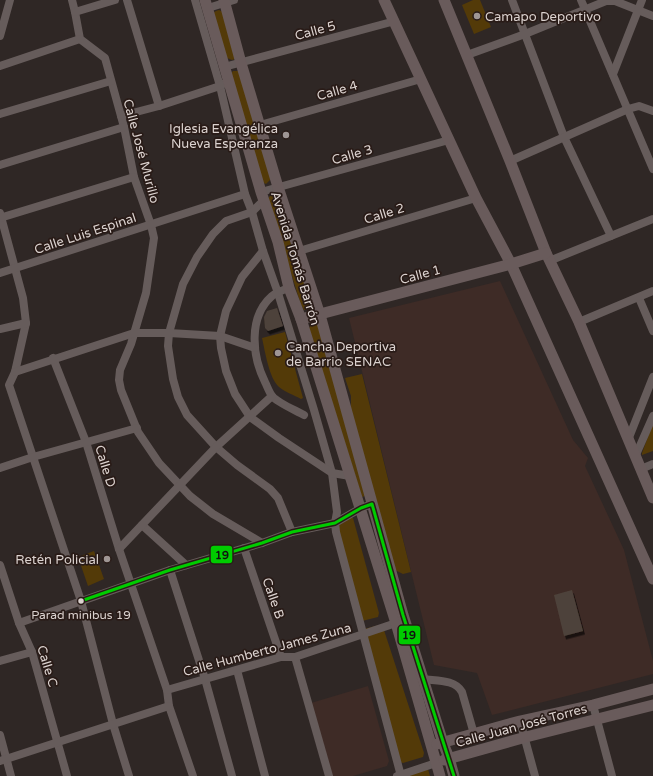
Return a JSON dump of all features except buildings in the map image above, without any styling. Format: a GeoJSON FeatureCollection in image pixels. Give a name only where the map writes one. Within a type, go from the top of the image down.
{"type":"FeatureCollection","features":[{"type":"Feature","properties":{"kind":"main road"},"geometry":{"type":"LineString","coordinates":[[384,0],[476,198],[511,264],[653,579]]}},
{"type":"Feature","properties":{"kind":"main road","name":"Avenida Tomás Barrón"},"geometry":{"type":"LineString","coordinates":[[227,1],[241,63],[278,187],[320,315],[403,615],[454,776]]}},
{"type":"Feature","properties":{"kind":"main road"},"geometry":{"type":"LineString","coordinates":[[447,1],[467,55],[548,257],[578,322],[653,498]]}},
{"type":"Feature","properties":{"kind":"main road","name":"Avenida Tomás Barrón"},"geometry":{"type":"LineString","coordinates":[[206,4],[224,67],[224,83],[278,242],[289,288],[301,319],[361,508],[440,776]]}},
{"type":"Feature","properties":{"kind":"main road","name":"Calle 1"},"geometry":{"type":"LineString","coordinates":[[301,319],[511,264],[548,257]]}},
{"type":"Feature","properties":{"kind":"main road","name":"Calle Juan José Torres"},"geometry":{"type":"LineString","coordinates":[[431,746],[520,721],[593,705],[653,689]]}},
{"type":"Feature","properties":{"kind":"main road","name":"Calle Juan José Torres"},"geometry":{"type":"LineString","coordinates":[[436,763],[526,737],[653,705]]}},
{"type":"Feature","properties":{"kind":"street"},"geometry":{"type":"LineString","coordinates":[[0,36],[10,0]]}},
{"type":"Feature","properties":{"kind":"street"},"geometry":{"type":"LineString","coordinates":[[0,66],[80,39],[72,0]]}},
{"type":"Feature","properties":{"kind":"street"},"geometry":{"type":"LineString","coordinates":[[75,12],[114,0]]}},
{"type":"Feature","properties":{"kind":"street"},"geometry":{"type":"LineString","coordinates":[[127,0],[159,106]]}},
{"type":"Feature","properties":{"kind":"street"},"geometry":{"type":"LineString","coordinates":[[195,0],[224,83],[245,194],[278,292],[332,473],[337,512],[335,523],[336,532],[400,776]]}},
{"type":"Feature","properties":{"kind":"street"},"geometry":{"type":"LineString","coordinates":[[512,0],[564,137],[611,236]]}},
{"type":"Feature","properties":{"kind":"street"},"geometry":{"type":"LineString","coordinates":[[581,0],[614,74],[653,169]]}},
{"type":"Feature","properties":{"kind":"street"},"geometry":{"type":"LineString","coordinates":[[614,74],[642,0]]}},
{"type":"Feature","properties":{"kind":"street"},"geometry":{"type":"LineString","coordinates":[[206,4],[227,1]]}},
{"type":"Feature","properties":{"kind":"street"},"geometry":{"type":"LineString","coordinates":[[467,55],[525,34],[606,1],[615,1],[653,16]]}},
{"type":"Feature","properties":{"kind":"street","name":"Calle 5"},"geometry":{"type":"LineString","coordinates":[[224,67],[395,21]]}},
{"type":"Feature","properties":{"kind":"street","name":"Calle José Murillo"},"geometry":{"type":"LineString","coordinates":[[80,39],[105,58],[124,127],[134,177],[154,238],[146,293],[134,333],[120,370],[119,380],[121,390],[137,428],[159,463],[190,496],[213,514],[262,543]]}},
{"type":"Feature","properties":{"kind":"street","name":"Calle 4"},"geometry":{"type":"LineString","coordinates":[[260,125],[421,79]]}},
{"type":"Feature","properties":{"kind":"street"},"geometry":{"type":"LineString","coordinates":[[0,114],[111,81]]}},
{"type":"Feature","properties":{"kind":"street"},"geometry":{"type":"LineString","coordinates":[[121,116],[159,106],[224,83]]}},
{"type":"Feature","properties":{"kind":"street"},"geometry":{"type":"LineString","coordinates":[[510,161],[639,106],[653,111]]}},
{"type":"Feature","properties":{"kind":"street"},"geometry":{"type":"LineString","coordinates":[[0,165],[124,127]]}},
{"type":"Feature","properties":{"kind":"street","name":"Calle 3"},"geometry":{"type":"LineString","coordinates":[[262,196],[278,187],[449,140]]}},
{"type":"Feature","properties":{"kind":"street"},"geometry":{"type":"LineString","coordinates":[[129,776],[113,724],[81,601],[9,385],[15,372],[26,323],[22,298],[1,216],[134,177]]}},
{"type":"Feature","properties":{"kind":"street","name":"Calle Luis Espinal"},"geometry":{"type":"LineString","coordinates":[[0,273],[245,194]]}},
{"type":"Feature","properties":{"kind":"street"},"geometry":{"type":"LineString","coordinates":[[262,196],[252,212],[226,221],[213,234],[197,257],[182,284],[169,333],[168,346],[173,379],[178,397],[187,415],[216,447],[237,465],[270,489],[278,498],[292,532]]}},
{"type":"Feature","properties":{"kind":"street","name":"Calle 2"},"geometry":{"type":"LineString","coordinates":[[299,251],[476,198]]}},
{"type":"Feature","properties":{"kind":"street"},"geometry":{"type":"LineString","coordinates":[[548,257],[611,236],[653,219]]}},
{"type":"Feature","properties":{"kind":"street"},"geometry":{"type":"LineString","coordinates":[[263,251],[242,277],[226,311],[220,336],[226,371],[234,394],[250,417],[332,473],[350,476]]}},
{"type":"Feature","properties":{"kind":"street"},"geometry":{"type":"LineString","coordinates":[[289,288],[272,296],[263,307],[256,326],[256,359],[272,396],[304,415]]}},
{"type":"Feature","properties":{"kind":"street"},"geometry":{"type":"LineString","coordinates":[[578,322],[653,291]]}},
{"type":"Feature","properties":{"kind":"street"},"geometry":{"type":"LineString","coordinates":[[639,298],[653,331]]}},
{"type":"Feature","properties":{"kind":"street"},"geometry":{"type":"LineString","coordinates":[[0,329],[26,323]]}},
{"type":"Feature","properties":{"kind":"street"},"geometry":{"type":"LineString","coordinates":[[15,372],[53,358],[134,333],[169,333],[220,336],[255,348]]}},
{"type":"Feature","properties":{"kind":"street","name":"Calle D"},"geometry":{"type":"LineString","coordinates":[[53,358],[86,442],[167,690],[169,706],[192,776]]}},
{"type":"Feature","properties":{"kind":"street"},"geometry":{"type":"LineString","coordinates":[[628,440],[653,377]]}},
{"type":"Feature","properties":{"kind":"street"},"geometry":{"type":"LineString","coordinates":[[120,549],[216,447],[272,396]]}},
{"type":"Feature","properties":{"kind":"street"},"geometry":{"type":"LineString","coordinates":[[635,457],[653,416]]}},
{"type":"Feature","properties":{"kind":"street"},"geometry":{"type":"LineString","coordinates":[[0,468],[33,457],[137,428]]}},
{"type":"Feature","properties":{"kind":"street"},"geometry":{"type":"LineString","coordinates":[[641,469],[653,464]]}},
{"type":"Feature","properties":{"kind":"street"},"geometry":{"type":"LineString","coordinates":[[19,622],[131,582],[262,543],[292,532],[335,523],[361,508],[372,504]]}},
{"type":"Feature","properties":{"kind":"street"},"geometry":{"type":"LineString","coordinates":[[142,525],[186,565]]}},
{"type":"Feature","properties":{"kind":"street","name":"Calle B"},"geometry":{"type":"LineString","coordinates":[[244,548],[281,657]]}},
{"type":"Feature","properties":{"kind":"street","name":"Calle C"},"geometry":{"type":"LineString","coordinates":[[0,565],[19,622],[32,652],[67,776]]}},
{"type":"Feature","properties":{"kind":"street"},"geometry":{"type":"LineString","coordinates":[[170,570],[205,679],[232,776]]}},
{"type":"Feature","properties":{"kind":"street","name":"Calle Humberto James Zuna"},"geometry":{"type":"LineString","coordinates":[[167,690],[281,657],[295,657],[396,623]]}},
{"type":"Feature","properties":{"kind":"street"},"geometry":{"type":"LineString","coordinates":[[0,661],[32,652]]}},
{"type":"Feature","properties":{"kind":"street"},"geometry":{"type":"LineString","coordinates":[[295,657],[329,776]]}},
{"type":"Feature","properties":{"kind":"street"},"geometry":{"type":"LineString","coordinates":[[237,670],[265,776]]}},
{"type":"Feature","properties":{"kind":"street"},"geometry":{"type":"LineString","coordinates":[[423,679],[454,683],[459,687],[462,692],[474,734]]}},
{"type":"Feature","properties":{"kind":"street"},"geometry":{"type":"LineString","coordinates":[[593,705],[612,776]]}},
{"type":"Feature","properties":{"kind":"street"},"geometry":{"type":"LineString","coordinates":[[3,760],[169,706]]}},
{"type":"Feature","properties":{"kind":"street"},"geometry":{"type":"LineString","coordinates":[[520,721],[526,737],[535,776]]}},
{"type":"Feature","properties":{"kind":"street"},"geometry":{"type":"LineString","coordinates":[[0,735],[3,760],[11,776]]}},
{"type":"Feature","properties":{"kind":"street","name":"Calle Juan José Torres"},"geometry":{"type":"LineString","coordinates":[[400,776],[436,763]]}},
{"type":"Feature","properties":{"kind":"shaded area","name":"Camapo Deportivo"},"geometry":{"type":"Polygon","coordinates":[[[473,0],[480,0],[491,27],[474,34],[462,5],[473,0]]]}},
{"type":"Feature","properties":{"kind":"shaded area"},"geometry":{"type":"Polygon","coordinates":[[[219,10],[223,12],[235,59],[232,60],[227,58],[213,13],[219,10]]]}},
{"type":"Feature","properties":{"kind":"shaded area"},"geometry":{"type":"Polygon","coordinates":[[[233,71],[239,71],[271,179],[266,184],[262,182],[231,74],[233,71]]]}},
{"type":"Feature","properties":{"kind":"shaded area"},"geometry":{"type":"Polygon","coordinates":[[[271,194],[275,194],[312,308],[304,310],[301,305],[268,199],[271,194]]]}},
{"type":"Feature","properties":{"kind":"shaded area"},"geometry":{"type":"Polygon","coordinates":[[[500,281],[573,440],[588,458],[585,466],[624,550],[653,661],[653,674],[492,715],[477,673],[434,665],[349,318],[500,281]]]}},
{"type":"Feature","properties":{"kind":"shaded area"},"geometry":{"type":"Polygon","coordinates":[[[314,323],[319,325],[365,496],[362,497],[309,329],[311,324],[314,323]]]}},
{"type":"Feature","properties":{"kind":"shaded area"},"geometry":{"type":"Polygon","coordinates":[[[285,332],[303,398],[301,399],[279,387],[270,371],[266,357],[262,338],[285,332]]]}},
{"type":"Feature","properties":{"kind":"shaded area"},"geometry":{"type":"Polygon","coordinates":[[[362,374],[411,572],[403,574],[395,570],[351,409],[351,396],[345,378],[362,374]]]}},
{"type":"Feature","properties":{"kind":"shaded area"},"geometry":{"type":"Polygon","coordinates":[[[653,423],[653,451],[642,455],[642,453],[653,423]]]}},
{"type":"Feature","properties":{"kind":"shaded area"},"geometry":{"type":"Polygon","coordinates":[[[353,518],[379,613],[378,617],[362,621],[334,522],[353,518]]]}},
{"type":"Feature","properties":{"kind":"shaded area"},"geometry":{"type":"Polygon","coordinates":[[[94,551],[104,579],[88,586],[78,557],[94,551]]]}},
{"type":"Feature","properties":{"kind":"shaded area"},"geometry":{"type":"Polygon","coordinates":[[[379,625],[383,627],[424,753],[423,757],[403,763],[400,762],[364,629],[379,625]]]}},
{"type":"Feature","properties":{"kind":"shaded area"},"geometry":{"type":"Polygon","coordinates":[[[368,686],[389,761],[387,766],[353,776],[332,776],[311,703],[368,686]]]}},
{"type":"Feature","properties":{"kind":"shaded area"},"geometry":{"type":"Polygon","coordinates":[[[428,769],[430,776],[404,776],[428,769]]]}},
{"type":"Feature","properties":{"kind":"transit line","name":"19"},"geometry":{"type":"LineString","coordinates":[[81,601],[170,570],[262,543],[292,532],[335,523],[361,508],[372,504],[403,615],[454,776]]}},
{"type":"Feature","properties":{"kind":"place","name":"Camapo Deportivo"},"geometry":{"type":"Point","coordinates":[477,16]}},
{"type":"Feature","properties":{"kind":"place","name":"Iglesia Evangélica Nueva Esperanza"},"geometry":{"type":"Point","coordinates":[286,135]}},
{"type":"Feature","properties":{"kind":"place","name":"Cancha Deportiva de Barrio SENAC"},"geometry":{"type":"Point","coordinates":[278,353]}},
{"type":"Feature","properties":{"kind":"place","name":"Retén Policial"},"geometry":{"type":"Point","coordinates":[107,559]}},
{"type":"Feature","properties":{"kind":"place","name":"Parad minibus 19"},"geometry":{"type":"Point","coordinates":[81,601]}}]}
